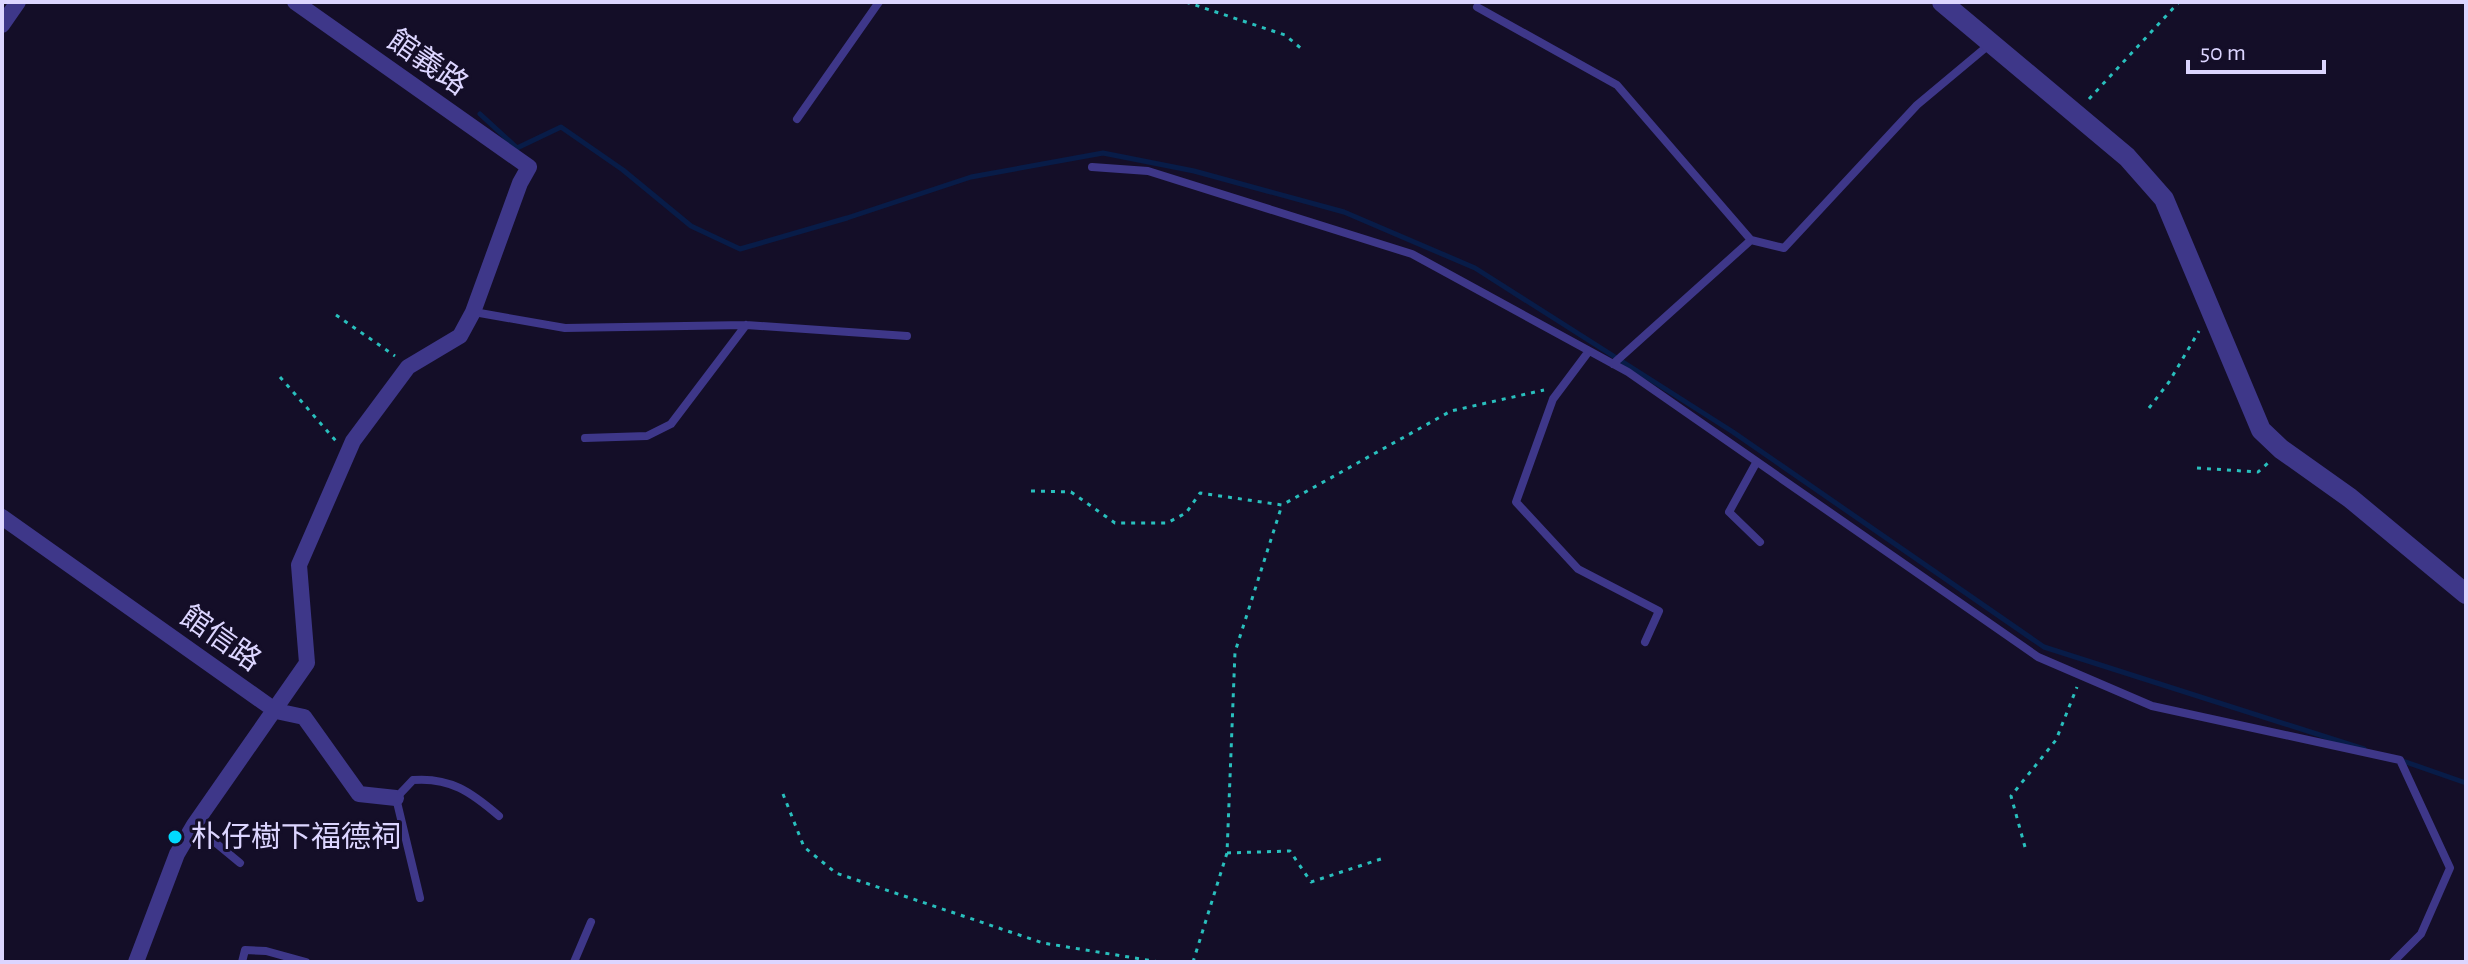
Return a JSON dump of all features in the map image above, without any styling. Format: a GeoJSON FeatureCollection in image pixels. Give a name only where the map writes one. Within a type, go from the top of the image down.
{"type":"FeatureCollection","features":[{"type":"Feature","properties":{"kind":"street"},"geometry":{"type":"LineString","coordinates":[[2,25],[18,2]]}},
{"type":"Feature","properties":{"kind":"street","name":"館義路"},"geometry":{"type":"LineString","coordinates":[[295,2],[529,167],[520,183],[473,312]]}},
{"type":"Feature","properties":{"kind":"street"},"geometry":{"type":"LineString","coordinates":[[1942,2],[2127,157],[2164,199],[2261,430],[2281,449],[2350,498],[2466,594]]}},
{"type":"Feature","properties":{"kind":"street"},"geometry":{"type":"LineString","coordinates":[[136,962],[177,854],[307,663],[299,565],[353,441],[408,367],[460,336],[473,312]]}},
{"type":"Feature","properties":{"kind":"street","name":"館信路"},"geometry":{"type":"LineString","coordinates":[[2,517],[276,711],[304,717],[359,794],[396,798]]}},
{"type":"Feature","properties":{"kind":"lane"},"geometry":{"type":"LineString","coordinates":[[797,119],[879,2]]}},
{"type":"Feature","properties":{"kind":"lane"},"geometry":{"type":"LineString","coordinates":[[1477,7],[1617,85],[1751,240],[1784,248],[1917,105],[1991,43]]}},
{"type":"Feature","properties":{"kind":"lane"},"geometry":{"type":"LineString","coordinates":[[1092,167],[1148,171],[1412,254],[1613,364],[2038,657],[2152,706],[2400,760],[2450,868],[2421,934],[2393,962]]}},
{"type":"Feature","properties":{"kind":"lane"},"geometry":{"type":"LineString","coordinates":[[1613,364],[1751,240]]}},
{"type":"Feature","properties":{"kind":"lane"},"geometry":{"type":"LineString","coordinates":[[473,312],[565,328],[746,325],[907,336]]}},
{"type":"Feature","properties":{"kind":"lane"},"geometry":{"type":"LineString","coordinates":[[585,438],[647,436],[671,424],[746,325]]}},
{"type":"Feature","properties":{"kind":"lane"},"geometry":{"type":"LineString","coordinates":[[1589,351],[1553,399],[1516,502],[1578,569],[1659,611],[1645,642]]}},
{"type":"Feature","properties":{"kind":"lane"},"geometry":{"type":"LineString","coordinates":[[1756,463],[1729,512],[1760,542]]}},
{"type":"Feature","properties":{"kind":"lane"},"geometry":{"type":"LineString","coordinates":[[420,898],[396,798],[413,780],[435,778],[472,793],[499,816]]}},
{"type":"Feature","properties":{"kind":"lane"},"geometry":{"type":"LineString","coordinates":[[194,825],[240,863]]}},
{"type":"Feature","properties":{"kind":"lane"},"geometry":{"type":"LineString","coordinates":[[574,962],[591,922]]}},
{"type":"Feature","properties":{"kind":"lane"},"geometry":{"type":"LineString","coordinates":[[242,962],[245,950],[266,951],[306,962]]}},
{"type":"Feature","properties":{"kind":"path"},"geometry":{"type":"LineString","coordinates":[[1186,2],[1285,35],[1303,50]]}},
{"type":"Feature","properties":{"kind":"path"},"geometry":{"type":"LineString","coordinates":[[2076,114],[2179,2]]}},
{"type":"Feature","properties":{"kind":"path"},"geometry":{"type":"LineString","coordinates":[[2149,408],[2169,382],[2211,310]]}},
{"type":"Feature","properties":{"kind":"path"},"geometry":{"type":"LineString","coordinates":[[336,315],[408,367]]}},
{"type":"Feature","properties":{"kind":"path"},"geometry":{"type":"LineString","coordinates":[[280,377],[324,430],[348,453]]}},
{"type":"Feature","properties":{"kind":"path"},"geometry":{"type":"LineString","coordinates":[[1031,491],[1071,492],[1115,523],[1167,523],[1186,513],[1200,493],[1282,505],[1451,411],[1563,386]]}},
{"type":"Feature","properties":{"kind":"path"},"geometry":{"type":"LineString","coordinates":[[2197,468],[2258,472],[2281,449]]}},
{"type":"Feature","properties":{"kind":"path"},"geometry":{"type":"LineString","coordinates":[[1193,962],[1227,853],[1235,652],[1282,505]]}},
{"type":"Feature","properties":{"kind":"path"},"geometry":{"type":"LineString","coordinates":[[2025,847],[2011,796],[2056,740],[2082,676]]}},
{"type":"Feature","properties":{"kind":"path"},"geometry":{"type":"LineString","coordinates":[[783,794],[804,847],[836,873],[1043,943],[1159,962]]}},
{"type":"Feature","properties":{"kind":"path"},"geometry":{"type":"LineString","coordinates":[[1227,853],[1290,851],[1311,882],[1381,859]]}},
{"type":"Feature","properties":{"kind":"waterway"},"geometry":{"type":"LineString","coordinates":[[480,114],[517,148],[561,127],[623,170],[691,226],[740,249],[971,177],[1103,153],[1194,171],[1344,212],[1475,268],[1733,432],[2044,647],[2364,749]]}},
{"type":"Feature","properties":{"kind":"waterway"},"geometry":{"type":"LineString","coordinates":[[2400,760],[2466,783]]}},
{"type":"Feature","properties":{"kind":"place","name":"朴仔樹下福德祠"},"geometry":{"type":"Point","coordinates":[175,837]}}]}
